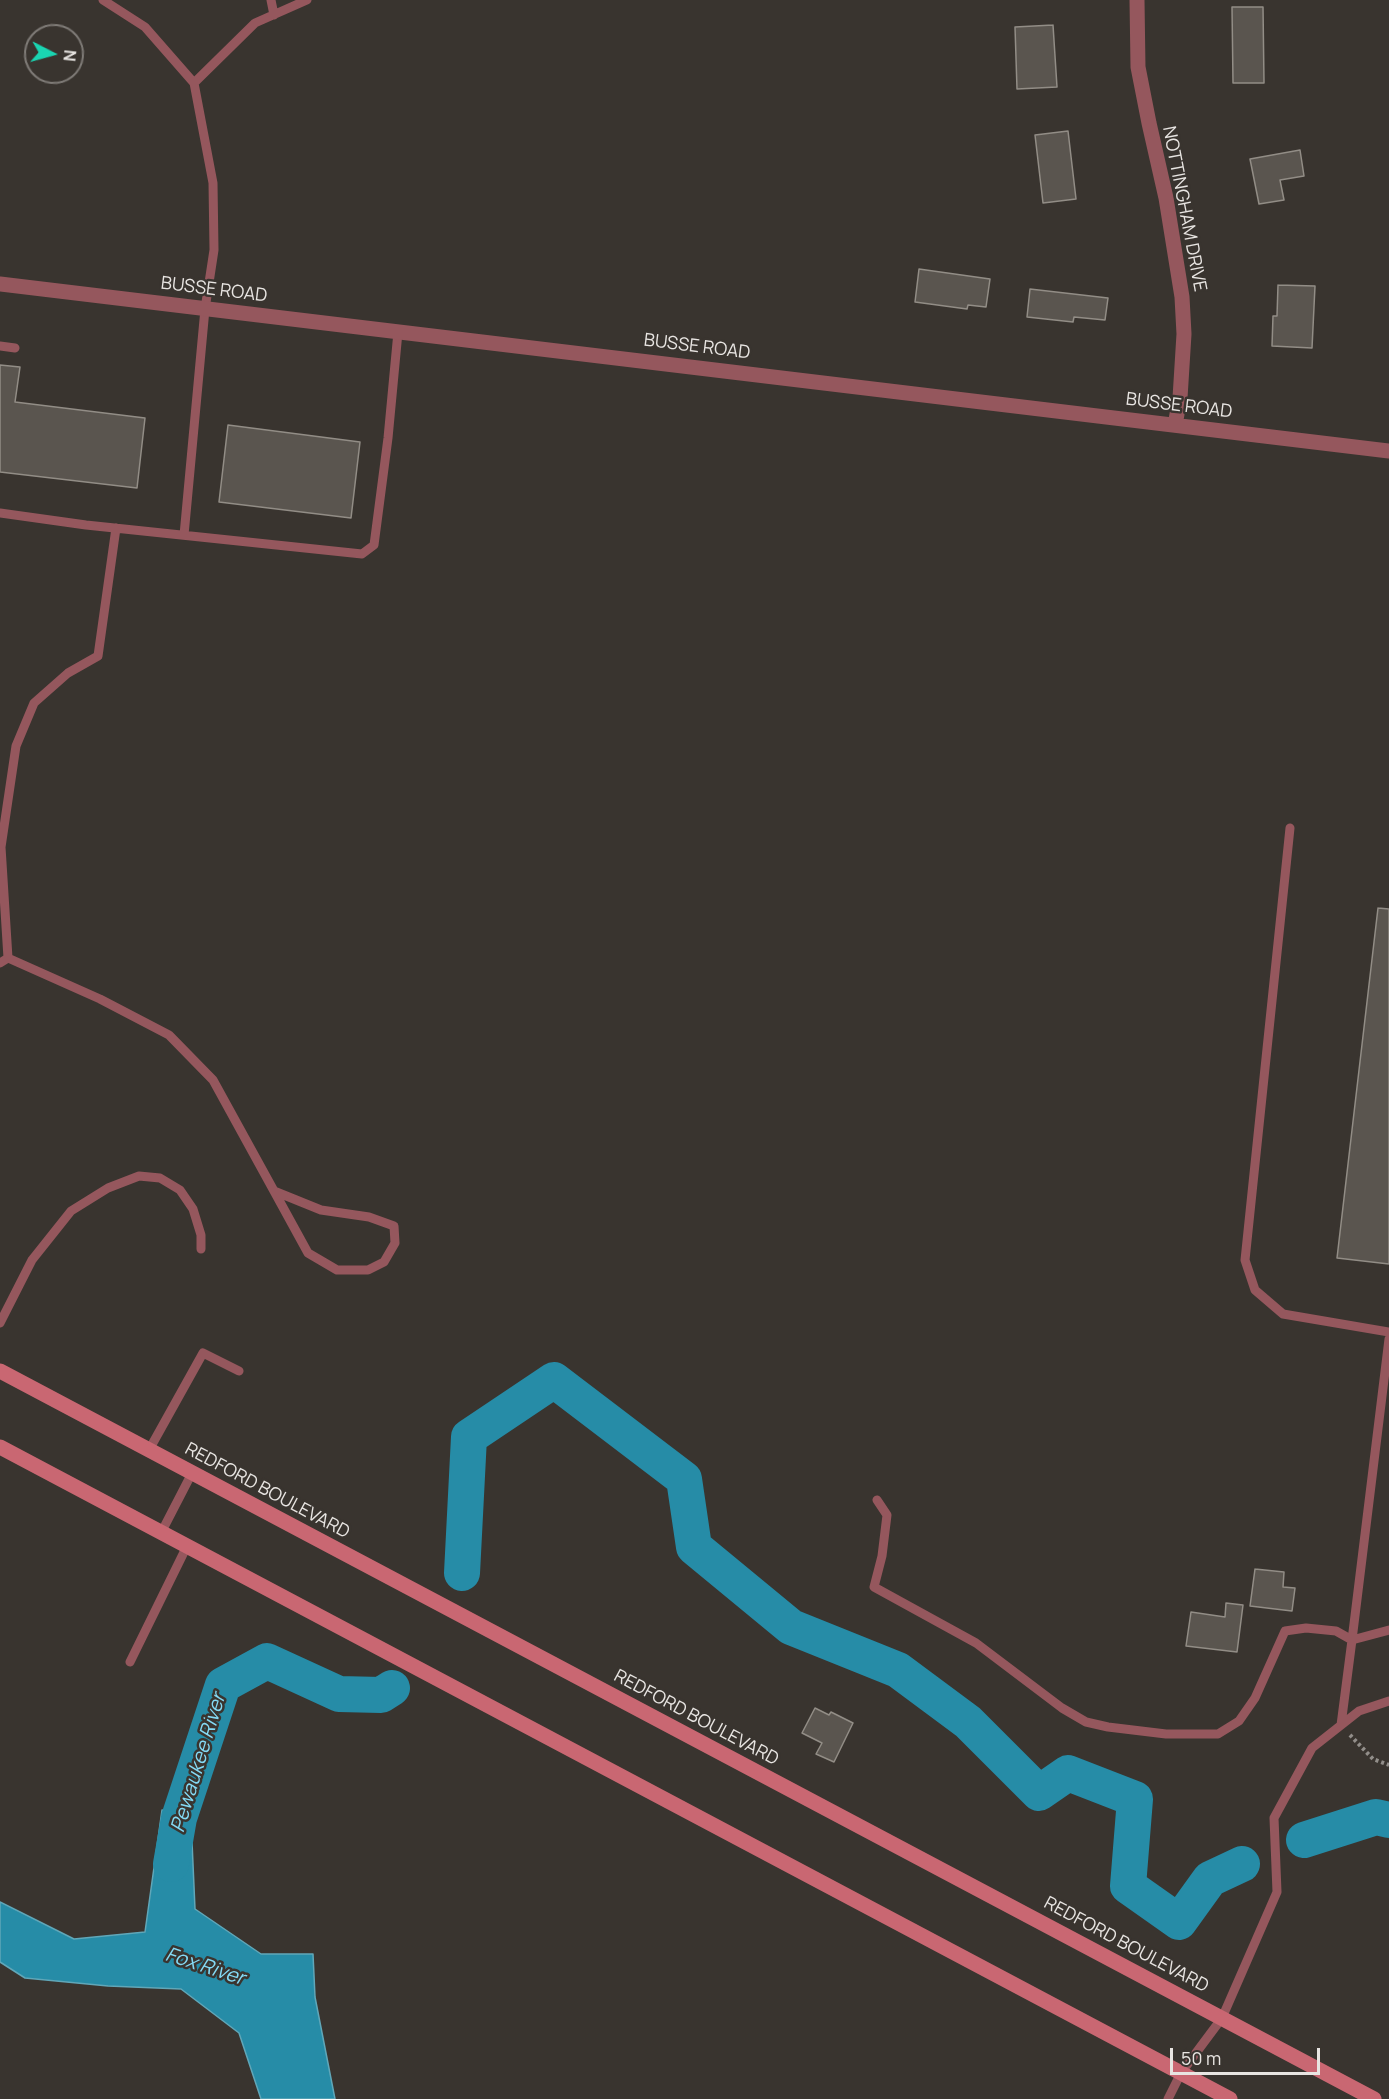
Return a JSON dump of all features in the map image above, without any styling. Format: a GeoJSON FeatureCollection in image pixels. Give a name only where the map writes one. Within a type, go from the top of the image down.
{"type":"FeatureCollection","features":[{"type":"Feature","properties":{"kind":"main road","name":"REDFORD BOULEVARD"},"geometry":{"type":"LineString","coordinates":[[0,1371],[1374,2099]]}},
{"type":"Feature","properties":{"kind":"main road"},"geometry":{"type":"LineString","coordinates":[[0,1447],[1230,2099]]}},
{"type":"Feature","properties":{"kind":"street","name":"NOTTINGHAM DRIVE"},"geometry":{"type":"LineString","coordinates":[[1137,0],[1138,68],[1166,198],[1182,297],[1184,334],[1180,398],[1175,425]]}},
{"type":"Feature","properties":{"kind":"street","name":"BUSSE ROAD"},"geometry":{"type":"LineString","coordinates":[[0,284],[1389,451]]}},
{"type":"Feature","properties":{"kind":"lane"},"geometry":{"type":"LineString","coordinates":[[103,0],[145,27],[194,83],[213,183],[214,250],[205,309],[184,535]]}},
{"type":"Feature","properties":{"kind":"lane"},"geometry":{"type":"LineString","coordinates":[[271,0],[274,15]]}},
{"type":"Feature","properties":{"kind":"lane"},"geometry":{"type":"LineString","coordinates":[[194,83],[255,23],[307,0]]}},
{"type":"Feature","properties":{"kind":"lane"},"geometry":{"type":"LineString","coordinates":[[0,513],[116,528],[362,554],[374,545],[388,438],[398,332]]}},
{"type":"Feature","properties":{"kind":"lane"},"geometry":{"type":"LineString","coordinates":[[0,346],[15,348]]}},
{"type":"Feature","properties":{"kind":"lane"},"geometry":{"type":"LineString","coordinates":[[116,528],[98,656],[68,673],[34,703],[16,746],[2,826],[4,961],[100,999],[169,1035],[213,1080],[308,1253],[337,1270],[368,1270],[384,1262],[395,1243],[394,1226],[369,1217],[321,1210],[274,1191]]}},
{"type":"Feature","properties":{"kind":"lane"},"geometry":{"type":"LineString","coordinates":[[1290,828],[1245,1260],[1255,1290],[1283,1314],[1389,1332]]}},
{"type":"Feature","properties":{"kind":"lane"},"geometry":{"type":"LineString","coordinates":[[0,1323],[32,1260],[71,1211],[108,1188],[139,1176],[160,1178],[180,1190],[193,1209],[201,1235],[201,1249]]}},
{"type":"Feature","properties":{"kind":"lane"},"geometry":{"type":"LineString","coordinates":[[1341,1725],[1389,1339]]}},
{"type":"Feature","properties":{"kind":"lane"},"geometry":{"type":"LineString","coordinates":[[148,1450],[203,1353],[239,1371]]}},
{"type":"Feature","properties":{"kind":"lane"},"geometry":{"type":"LineString","coordinates":[[161,1533],[192,1473]]}},
{"type":"Feature","properties":{"kind":"lane"},"geometry":{"type":"LineString","coordinates":[[878,1500],[887,1515],[882,1556],[874,1587],[976,1643],[1062,1708],[1086,1722],[1166,1734],[1218,1734],[1239,1721],[1255,1698],[1285,1631],[1306,1628],[1336,1631],[1352,1640],[1389,1630]]}},
{"type":"Feature","properties":{"kind":"lane"},"geometry":{"type":"LineString","coordinates":[[130,1662],[187,1546]]}},
{"type":"Feature","properties":{"kind":"lane"},"geometry":{"type":"LineString","coordinates":[[1168,2099],[1181,2073],[1222,2018],[1277,1892],[1274,1818],[1312,1749],[1359,1711],[1389,1701]]}},
{"type":"Feature","properties":{"kind":"path"},"geometry":{"type":"LineString","coordinates":[[1341,1725],[1373,1759],[1389,1765]]}},
{"type":"Feature","properties":{"kind":"water","name":"Fox River"},"geometry":{"type":"Polygon","coordinates":[[[162,1810],[191,1819],[195,1909],[261,1954],[313,1954],[315,1997],[335,2099],[261,2099],[239,2033],[181,1989],[108,1986],[25,1978],[0,1962],[0,1902],[74,1939],[145,1932],[162,1810]]]}},
{"type":"Feature","properties":{"kind":"building"},"geometry":{"type":"Polygon","coordinates":[[[1232,7],[1263,7],[1264,83],[1233,83],[1232,7]]]}},
{"type":"Feature","properties":{"kind":"building"},"geometry":{"type":"Polygon","coordinates":[[[1053,25],[1057,87],[1017,89],[1015,27],[1053,25]]]}},
{"type":"Feature","properties":{"kind":"building"},"geometry":{"type":"Polygon","coordinates":[[[1068,131],[1076,199],[1043,203],[1035,135],[1068,131]]]}},
{"type":"Feature","properties":{"kind":"building"},"geometry":{"type":"Polygon","coordinates":[[[1300,150],[1304,176],[1280,180],[1284,200],[1259,204],[1250,159],[1300,150]]]}},
{"type":"Feature","properties":{"kind":"building"},"geometry":{"type":"Polygon","coordinates":[[[919,269],[990,279],[986,307],[968,305],[967,309],[915,302],[919,269]]]}},
{"type":"Feature","properties":{"kind":"building"},"geometry":{"type":"Polygon","coordinates":[[[1278,285],[1315,286],[1312,348],[1272,346],[1273,316],[1277,316],[1278,285]]]}},
{"type":"Feature","properties":{"kind":"building"},"geometry":{"type":"Polygon","coordinates":[[[1030,289],[1108,298],[1105,320],[1074,317],[1073,322],[1027,317],[1030,289]]]}},
{"type":"Feature","properties":{"kind":"building"},"geometry":{"type":"Polygon","coordinates":[[[0,365],[20,367],[15,402],[145,418],[137,488],[0,472],[0,365]]]}},
{"type":"Feature","properties":{"kind":"building"},"geometry":{"type":"Polygon","coordinates":[[[228,425],[360,442],[351,518],[219,502],[228,425]]]}},
{"type":"Feature","properties":{"kind":"building"},"geometry":{"type":"Polygon","coordinates":[[[1378,908],[1389,909],[1389,1264],[1337,1258],[1378,908]]]}},
{"type":"Feature","properties":{"kind":"building"},"geometry":{"type":"Polygon","coordinates":[[[1255,1569],[1284,1572],[1283,1587],[1295,1588],[1292,1611],[1250,1606],[1255,1569]]]}},
{"type":"Feature","properties":{"kind":"building"},"geometry":{"type":"Polygon","coordinates":[[[1226,1603],[1243,1605],[1237,1652],[1186,1646],[1191,1612],[1225,1617],[1226,1603]]]}},
{"type":"Feature","properties":{"kind":"building"},"geometry":{"type":"Polygon","coordinates":[[[815,1708],[829,1715],[831,1712],[853,1723],[834,1762],[816,1754],[822,1743],[802,1733],[815,1708]]]}},
{"type":"Feature","properties":{"kind":"waterway","name":"Pewaukee River"},"geometry":{"type":"LineString","coordinates":[[462,1573],[469,1437],[554,1380],[684,1479],[694,1547],[791,1627],[898,1670],[968,1722],[1039,1793],[1068,1773],[1135,1799],[1128,1886],[1179,1922],[1210,1879],[1242,1864]]}},
{"type":"Feature","properties":{"kind":"waterway","name":"Pewaukee River"},"geometry":{"type":"LineString","coordinates":[[171,1864],[179,1818],[223,1685],[267,1661],[339,1694],[381,1695],[392,1688]]}},
{"type":"Feature","properties":{"kind":"waterway","name":"Pewaukee River"},"geometry":{"type":"LineString","coordinates":[[1304,1840],[1376,1817],[1389,1820]]}}]}
